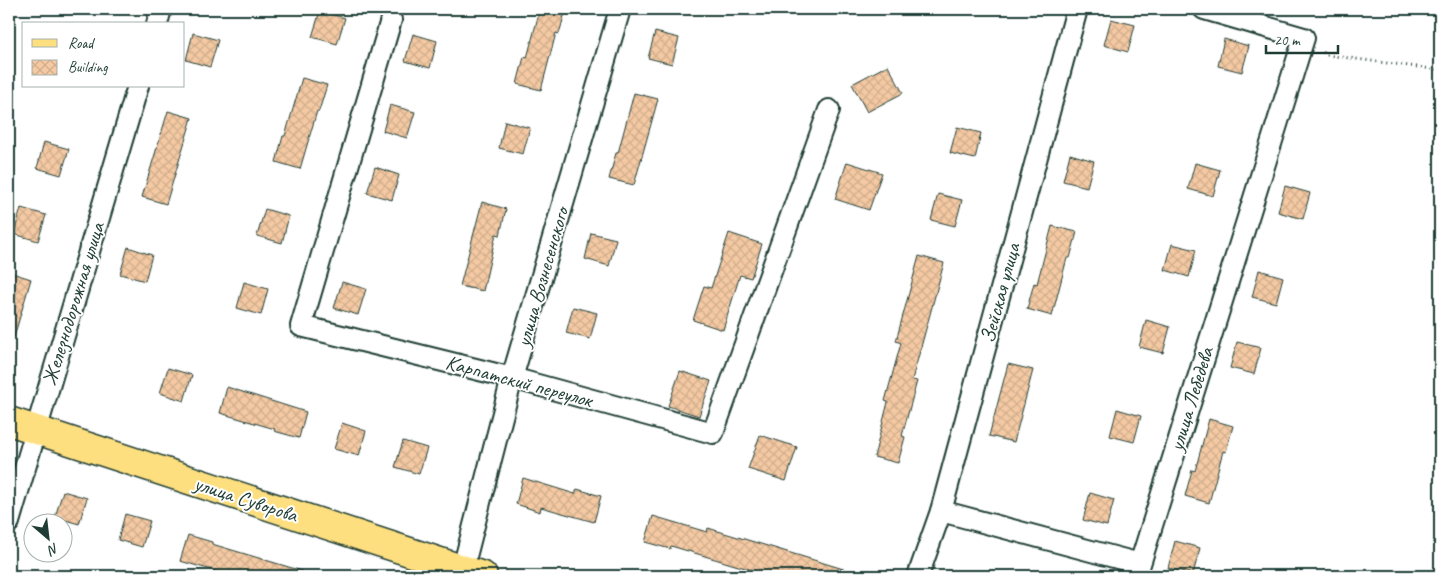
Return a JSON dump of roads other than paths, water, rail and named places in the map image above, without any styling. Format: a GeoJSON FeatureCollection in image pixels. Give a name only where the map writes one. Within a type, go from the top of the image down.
{"type":"FeatureCollection","features":[{"type":"Feature","properties":{"kind":"main road","name":"улица Суворова"},"geometry":{"type":"LineString","coordinates":[[9,422],[36,429],[469,574]]}},
{"type":"Feature","properties":{"kind":"street"},"geometry":{"type":"LineString","coordinates":[[158,22],[161,9]]}},
{"type":"Feature","properties":{"kind":"street","name":"улица Вознесенского"},"geometry":{"type":"LineString","coordinates":[[469,574],[512,378],[620,9]]}},
{"type":"Feature","properties":{"kind":"street","name":"Зейская улица"},"geometry":{"type":"LineString","coordinates":[[918,576],[941,511],[1077,9]]}},
{"type":"Feature","properties":{"kind":"street","name":"улица Лебедева"},"geometry":{"type":"LineString","coordinates":[[941,511],[1140,564],[1304,38],[1204,9]]}},
{"type":"Feature","properties":{"kind":"street","name":"Карпатский переулок"},"geometry":{"type":"LineString","coordinates":[[390,20],[302,326],[512,378],[713,433],[829,110]]}},
{"type":"Feature","properties":{"kind":"street","name":"Железнодорожная улица"},"geometry":{"type":"LineString","coordinates":[[9,522],[137,88]]}}]}
